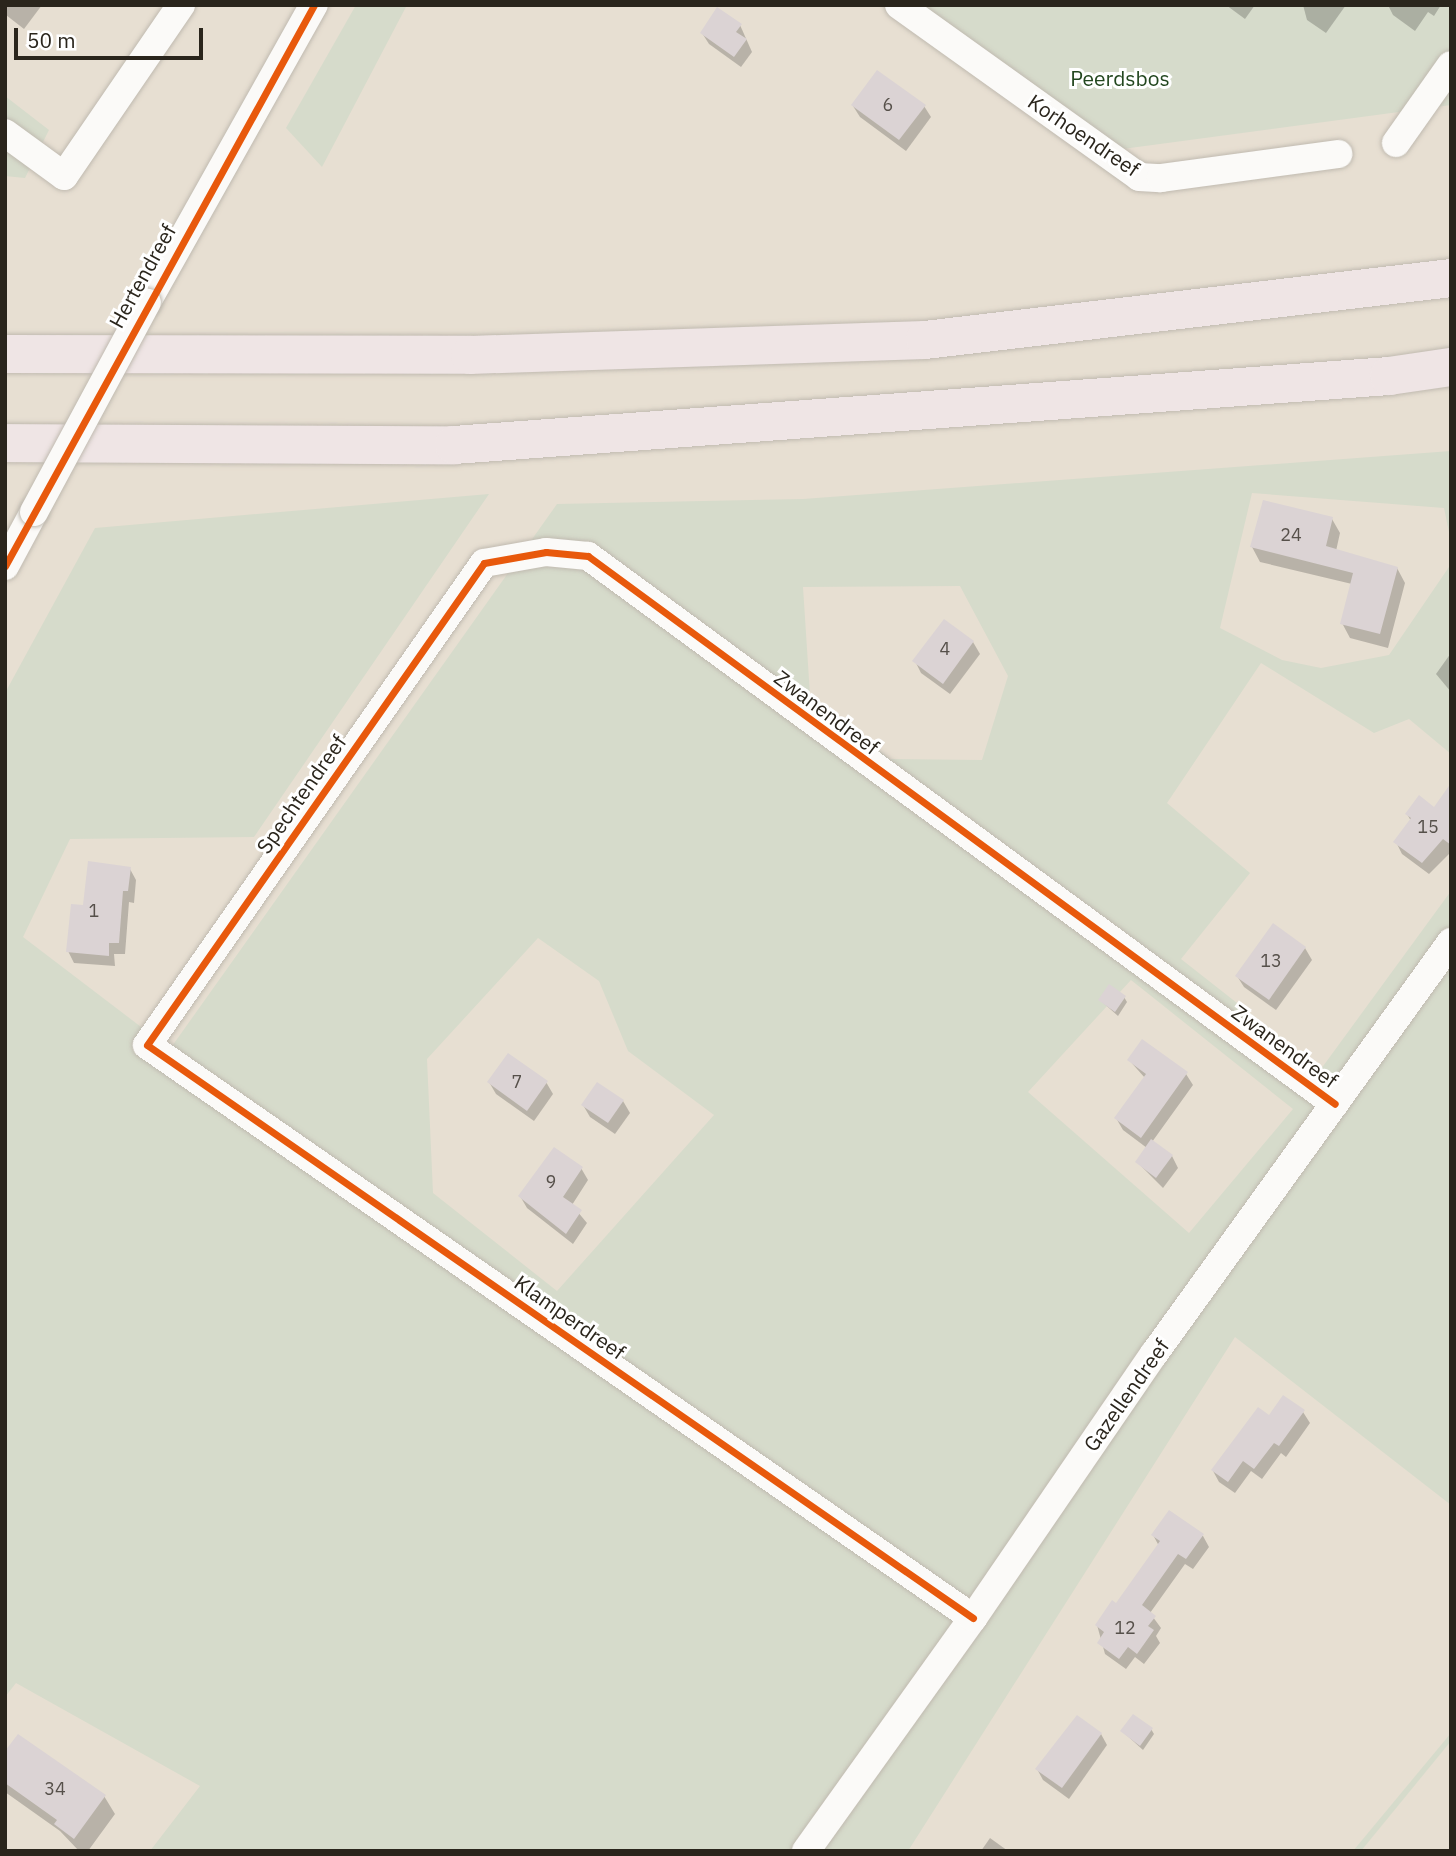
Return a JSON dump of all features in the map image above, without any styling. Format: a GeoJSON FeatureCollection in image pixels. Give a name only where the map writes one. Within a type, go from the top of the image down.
{"type":"FeatureCollection","features":[{"type":"Feature","properties":{"kind":"highway"},"geometry":{"type":"LineString","coordinates":[[5,354],[470,355],[925,340],[1451,278]]}},
{"type":"Feature","properties":{"kind":"highway"},"geometry":{"type":"LineString","coordinates":[[5,443],[454,445],[1293,383],[1451,367]]}},
{"type":"Feature","properties":{"kind":"street"},"geometry":{"type":"LineString","coordinates":[[5,133],[64,176],[181,5]]}},
{"type":"Feature","properties":{"kind":"street","name":"Hertendreef"},"geometry":{"type":"LineString","coordinates":[[5,566],[147,302],[314,5]]}},
{"type":"Feature","properties":{"kind":"street","name":"Korhoendreef"},"geometry":{"type":"LineString","coordinates":[[900,5],[1139,177],[1161,178],[1338,154]]}},
{"type":"Feature","properties":{"kind":"street"},"geometry":{"type":"LineString","coordinates":[[1396,143],[1451,65]]}},
{"type":"Feature","properties":{"kind":"street","name":"Zwanendreef"},"geometry":{"type":"LineString","coordinates":[[484,563],[545,552],[588,556],[1335,1104]]}},
{"type":"Feature","properties":{"kind":"street","name":"Spechtendreef"},"geometry":{"type":"LineString","coordinates":[[147,1045],[484,563]]}},
{"type":"Feature","properties":{"kind":"street","name":"Gazellendreef"},"geometry":{"type":"LineString","coordinates":[[806,1851],[974,1618],[1154,1354],[1451,942]]}},
{"type":"Feature","properties":{"kind":"street","name":"Klamperdreef"},"geometry":{"type":"LineString","coordinates":[[147,1045],[974,1618]]}},
{"type":"Feature","properties":{"kind":"green space"},"geometry":{"type":"Polygon","coordinates":[[[356,5],[407,5],[322,167],[286,128],[356,5]]]}},
{"type":"Feature","properties":{"kind":"green space","name":"Peerdsbos"},"geometry":{"type":"Polygon","coordinates":[[[900,5],[1451,5],[1451,105],[1100,152],[900,5]]]}},
{"type":"Feature","properties":{"kind":"green space"},"geometry":{"type":"Polygon","coordinates":[[[5,96],[49,130],[25,178],[5,176],[5,96]]]}},
{"type":"Feature","properties":{"kind":"green space"},"geometry":{"type":"Polygon","coordinates":[[[1451,451],[1451,542],[1444,508],[1252,493],[1220,628],[1282,660],[1321,668],[1389,655],[1451,564],[1451,754],[1409,719],[1374,733],[1261,663],[1167,803],[1250,873],[1181,959],[1321,1069],[1451,891],[1451,1505],[1235,1337],[908,1851],[150,1851],[200,1786],[16,1683],[5,1697],[5,693],[95,528],[489,494],[254,837],[70,839],[23,937],[170,1049],[557,504],[803,499],[1451,451]],[[960,586],[803,587],[810,695],[890,759],[982,760],[1008,676],[960,586]],[[538,938],[427,1059],[433,1193],[557,1291],[714,1115],[628,1051],[599,981],[538,938]],[[1131,980],[1028,1092],[1189,1233],[1293,1109],[1131,980]]]}},
{"type":"Feature","properties":{"kind":"green space"},"geometry":{"type":"Polygon","coordinates":[[[1451,1733],[1451,1741],[1361,1851],[1353,1851],[1451,1733]]]}},
{"type":"Feature","properties":{"kind":"building"},"geometry":{"type":"Polygon","coordinates":[[[717,7],[742,24],[736,32],[747,39],[734,57],[700,33],[717,7]]]}},
{"type":"Feature","properties":{"kind":"building"},"geometry":{"type":"Polygon","coordinates":[[[877,70],[926,105],[899,140],[851,105],[877,70]]]}},
{"type":"Feature","properties":{"kind":"building"},"geometry":{"type":"Polygon","coordinates":[[[1263,500],[1333,517],[1326,546],[1398,567],[1380,634],[1340,624],[1353,573],[1250,547],[1263,500]]]}},
{"type":"Feature","properties":{"kind":"building"},"geometry":{"type":"Polygon","coordinates":[[[944,619],[974,641],[943,684],[912,661],[944,619]]]}},
{"type":"Feature","properties":{"kind":"building"},"geometry":{"type":"Polygon","coordinates":[[[1451,783],[1451,845],[1443,839],[1422,863],[1393,842],[1411,818],[1405,814],[1419,795],[1434,807],[1451,783]]]}},
{"type":"Feature","properties":{"kind":"building"},"geometry":{"type":"Polygon","coordinates":[[[88,861],[131,867],[128,891],[123,891],[119,943],[109,943],[109,956],[66,952],[71,904],[83,905],[88,861]]]}},
{"type":"Feature","properties":{"kind":"building"},"geometry":{"type":"Polygon","coordinates":[[[1273,923],[1306,947],[1269,1000],[1235,976],[1273,923]]]}},
{"type":"Feature","properties":{"kind":"building"},"geometry":{"type":"Polygon","coordinates":[[[1109,984],[1126,996],[1115,1012],[1098,1000],[1109,984]]]}},
{"type":"Feature","properties":{"kind":"building"},"geometry":{"type":"Polygon","coordinates":[[[1142,1039],[1188,1072],[1141,1138],[1114,1118],[1146,1074],[1127,1060],[1142,1039]]]}},
{"type":"Feature","properties":{"kind":"building"},"geometry":{"type":"Polygon","coordinates":[[[508,1053],[548,1081],[527,1111],[487,1082],[508,1053]]]}},
{"type":"Feature","properties":{"kind":"building"},"geometry":{"type":"Polygon","coordinates":[[[597,1082],[624,1100],[608,1123],[581,1105],[597,1082]]]}},
{"type":"Feature","properties":{"kind":"building"},"geometry":{"type":"Polygon","coordinates":[[[1151,1139],[1173,1155],[1156,1178],[1135,1162],[1151,1139]]]}},
{"type":"Feature","properties":{"kind":"building"},"geometry":{"type":"Polygon","coordinates":[[[554,1147],[583,1167],[563,1197],[582,1210],[566,1234],[518,1196],[554,1147]]]}},
{"type":"Feature","properties":{"kind":"building"},"geometry":{"type":"Polygon","coordinates":[[[1283,1395],[1305,1410],[1279,1446],[1274,1443],[1254,1469],[1243,1461],[1228,1482],[1211,1470],[1258,1407],[1269,1415],[1283,1395]]]}},
{"type":"Feature","properties":{"kind":"building"},"geometry":{"type":"Polygon","coordinates":[[[1169,1510],[1204,1534],[1186,1559],[1178,1554],[1142,1605],[1156,1616],[1148,1626],[1154,1630],[1137,1654],[1128,1647],[1119,1659],[1097,1643],[1104,1632],[1095,1625],[1112,1600],[1116,1603],[1160,1541],[1151,1535],[1169,1510]]]}},
{"type":"Feature","properties":{"kind":"building"},"geometry":{"type":"Polygon","coordinates":[[[1133,1714],[1153,1728],[1140,1746],[1120,1731],[1133,1714]]]}},
{"type":"Feature","properties":{"kind":"building"},"geometry":{"type":"Polygon","coordinates":[[[1077,1715],[1102,1733],[1062,1788],[1035,1769],[1077,1715]]]}},
{"type":"Feature","properties":{"kind":"building"},"geometry":{"type":"Polygon","coordinates":[[[18,1734],[106,1795],[74,1839],[54,1824],[57,1820],[5,1783],[5,1751],[18,1734]]]}},
{"type":"Feature","properties":{"kind":"cycle path"},"geometry":{"type":"LineString","coordinates":[[5,566],[314,5]]}},
{"type":"Feature","properties":{"kind":"cycle path"},"geometry":{"type":"LineString","coordinates":[[973,1618],[147,1045],[484,563],[546,552],[588,556],[1335,1104]]}}]}
